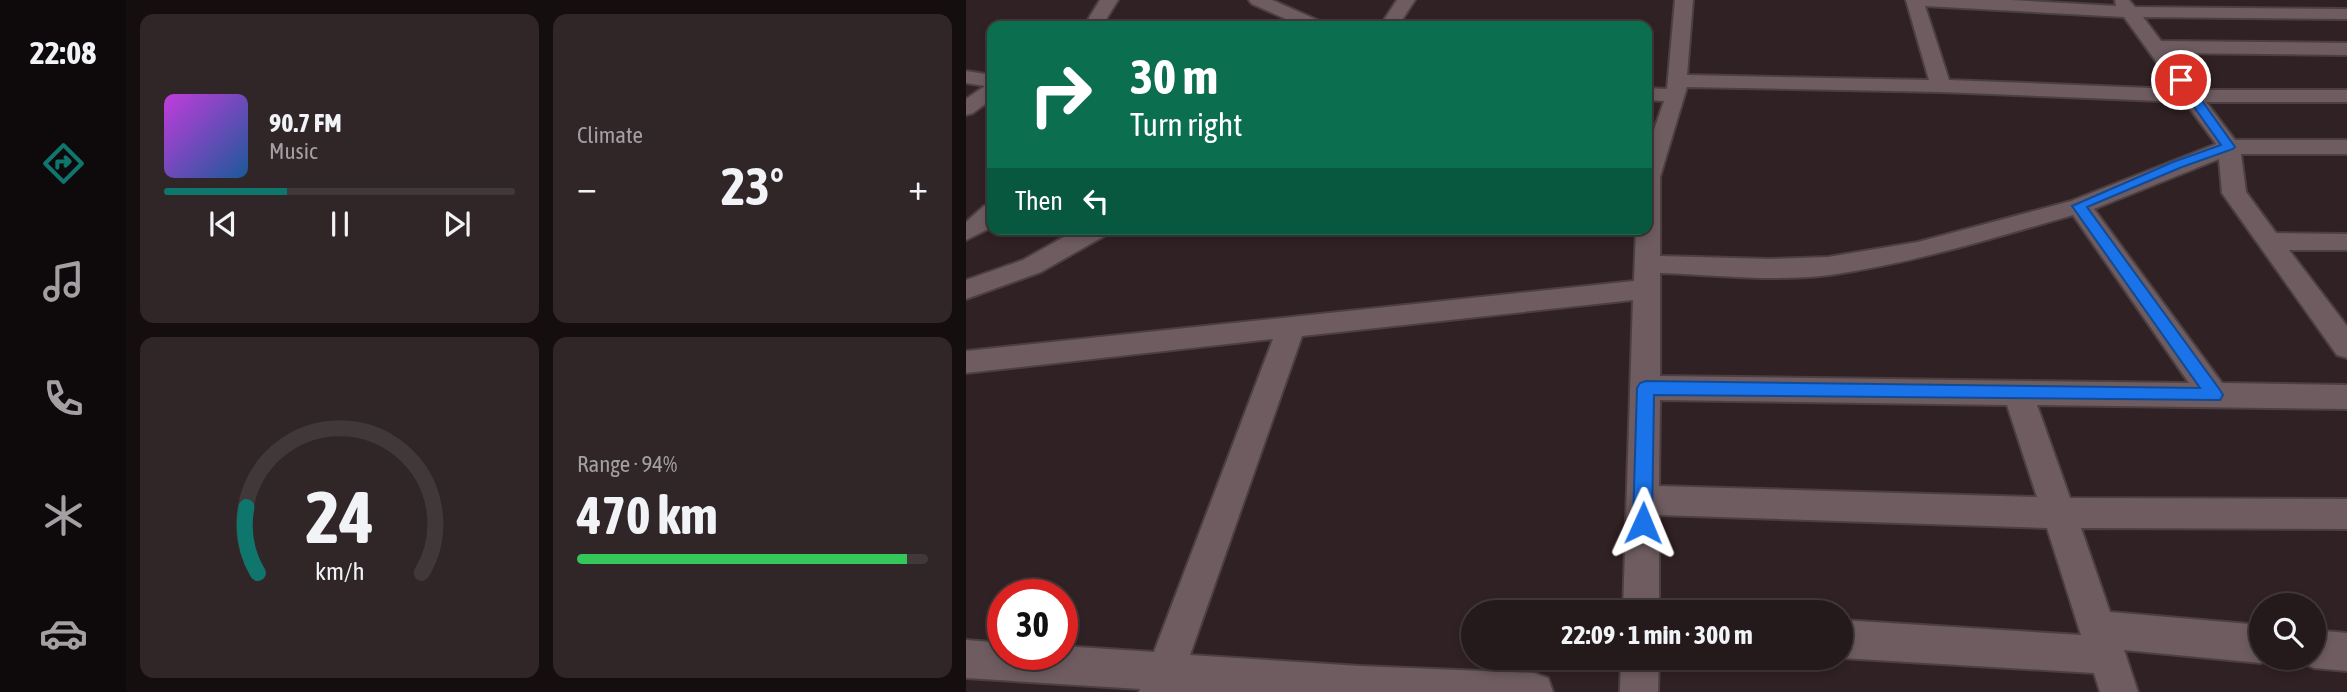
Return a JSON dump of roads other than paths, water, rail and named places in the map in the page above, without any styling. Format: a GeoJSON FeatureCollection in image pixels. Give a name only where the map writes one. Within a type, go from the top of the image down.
{"type":"FeatureCollection","features":[{"type":"Feature","properties":{"kind":"street"},"geometry":{"type":"LineString","coordinates":[[1096,21],[1109,0]]}},
{"type":"Feature","properties":{"kind":"street"},"geometry":{"type":"LineString","coordinates":[[1258,0],[1306,21]]}},
{"type":"Feature","properties":{"kind":"street"},"geometry":{"type":"LineString","coordinates":[[1392,21],[1406,0]]}},
{"type":"Feature","properties":{"kind":"street"},"geometry":{"type":"LineString","coordinates":[[1652,167],[1677,88],[1684,0]]}},
{"type":"Feature","properties":{"kind":"street"},"geometry":{"type":"LineString","coordinates":[[1941,86],[1918,0],[2347,14]]}},
{"type":"Feature","properties":{"kind":"street"},"geometry":{"type":"LineString","coordinates":[[2125,6],[2229,147],[2234,193],[2270,241],[2338,321],[2347,347]]}},
{"type":"Feature","properties":{"kind":"street"},"geometry":{"type":"LineString","coordinates":[[2156,47],[2347,49]]}},
{"type":"Feature","properties":{"kind":"street"},"geometry":{"type":"LineString","coordinates":[[966,78],[987,80]]}},
{"type":"Feature","properties":{"kind":"street"},"geometry":{"type":"LineString","coordinates":[[1652,93],[1677,88],[1941,86],[2193,96],[2347,96]]}},
{"type":"Feature","properties":{"kind":"street"},"geometry":{"type":"LineString","coordinates":[[966,109],[987,94]]}},
{"type":"Feature","properties":{"kind":"street"},"geometry":{"type":"LineString","coordinates":[[966,362],[1292,326],[1648,276],[1828,266],[1918,251],[2079,206],[2177,165],[2229,147],[2347,147]]}},
{"type":"Feature","properties":{"kind":"street"},"geometry":{"type":"LineString","coordinates":[[2079,206],[2214,395]]}},
{"type":"Feature","properties":{"kind":"street"},"geometry":{"type":"LineString","coordinates":[[966,232],[980,225],[987,217]]}},
{"type":"Feature","properties":{"kind":"street"},"geometry":{"type":"LineString","coordinates":[[966,290],[1032,266],[1086,235]]}},
{"type":"Feature","properties":{"kind":"street"},"geometry":{"type":"LineString","coordinates":[[1641,600],[1648,235]]}},
{"type":"Feature","properties":{"kind":"street"},"geometry":{"type":"LineString","coordinates":[[2270,241],[2347,242]]}},
{"type":"Feature","properties":{"kind":"street"},"geometry":{"type":"LineString","coordinates":[[1162,682],[1292,326]]}},
{"type":"Feature","properties":{"kind":"street"},"geometry":{"type":"LineString","coordinates":[[1646,388],[2347,397]]}},
{"type":"Feature","properties":{"kind":"street"},"geometry":{"type":"LineString","coordinates":[[2018,393],[2119,692]]}},
{"type":"Feature","properties":{"kind":"street"},"geometry":{"type":"LineString","coordinates":[[1643,500],[2059,513],[2347,514]]}},
{"type":"Feature","properties":{"kind":"street"},"geometry":{"type":"LineString","coordinates":[[1853,639],[2249,644]]}},
{"type":"Feature","properties":{"kind":"street"},"geometry":{"type":"LineString","coordinates":[[2326,650],[2347,652]]}},
{"type":"Feature","properties":{"kind":"street"},"geometry":{"type":"LineString","coordinates":[[966,659],[1162,682],[1360,685],[1534,692]]}},
{"type":"Feature","properties":{"kind":"street"},"geometry":{"type":"LineString","coordinates":[[1639,692],[1640,670]]}}]}
